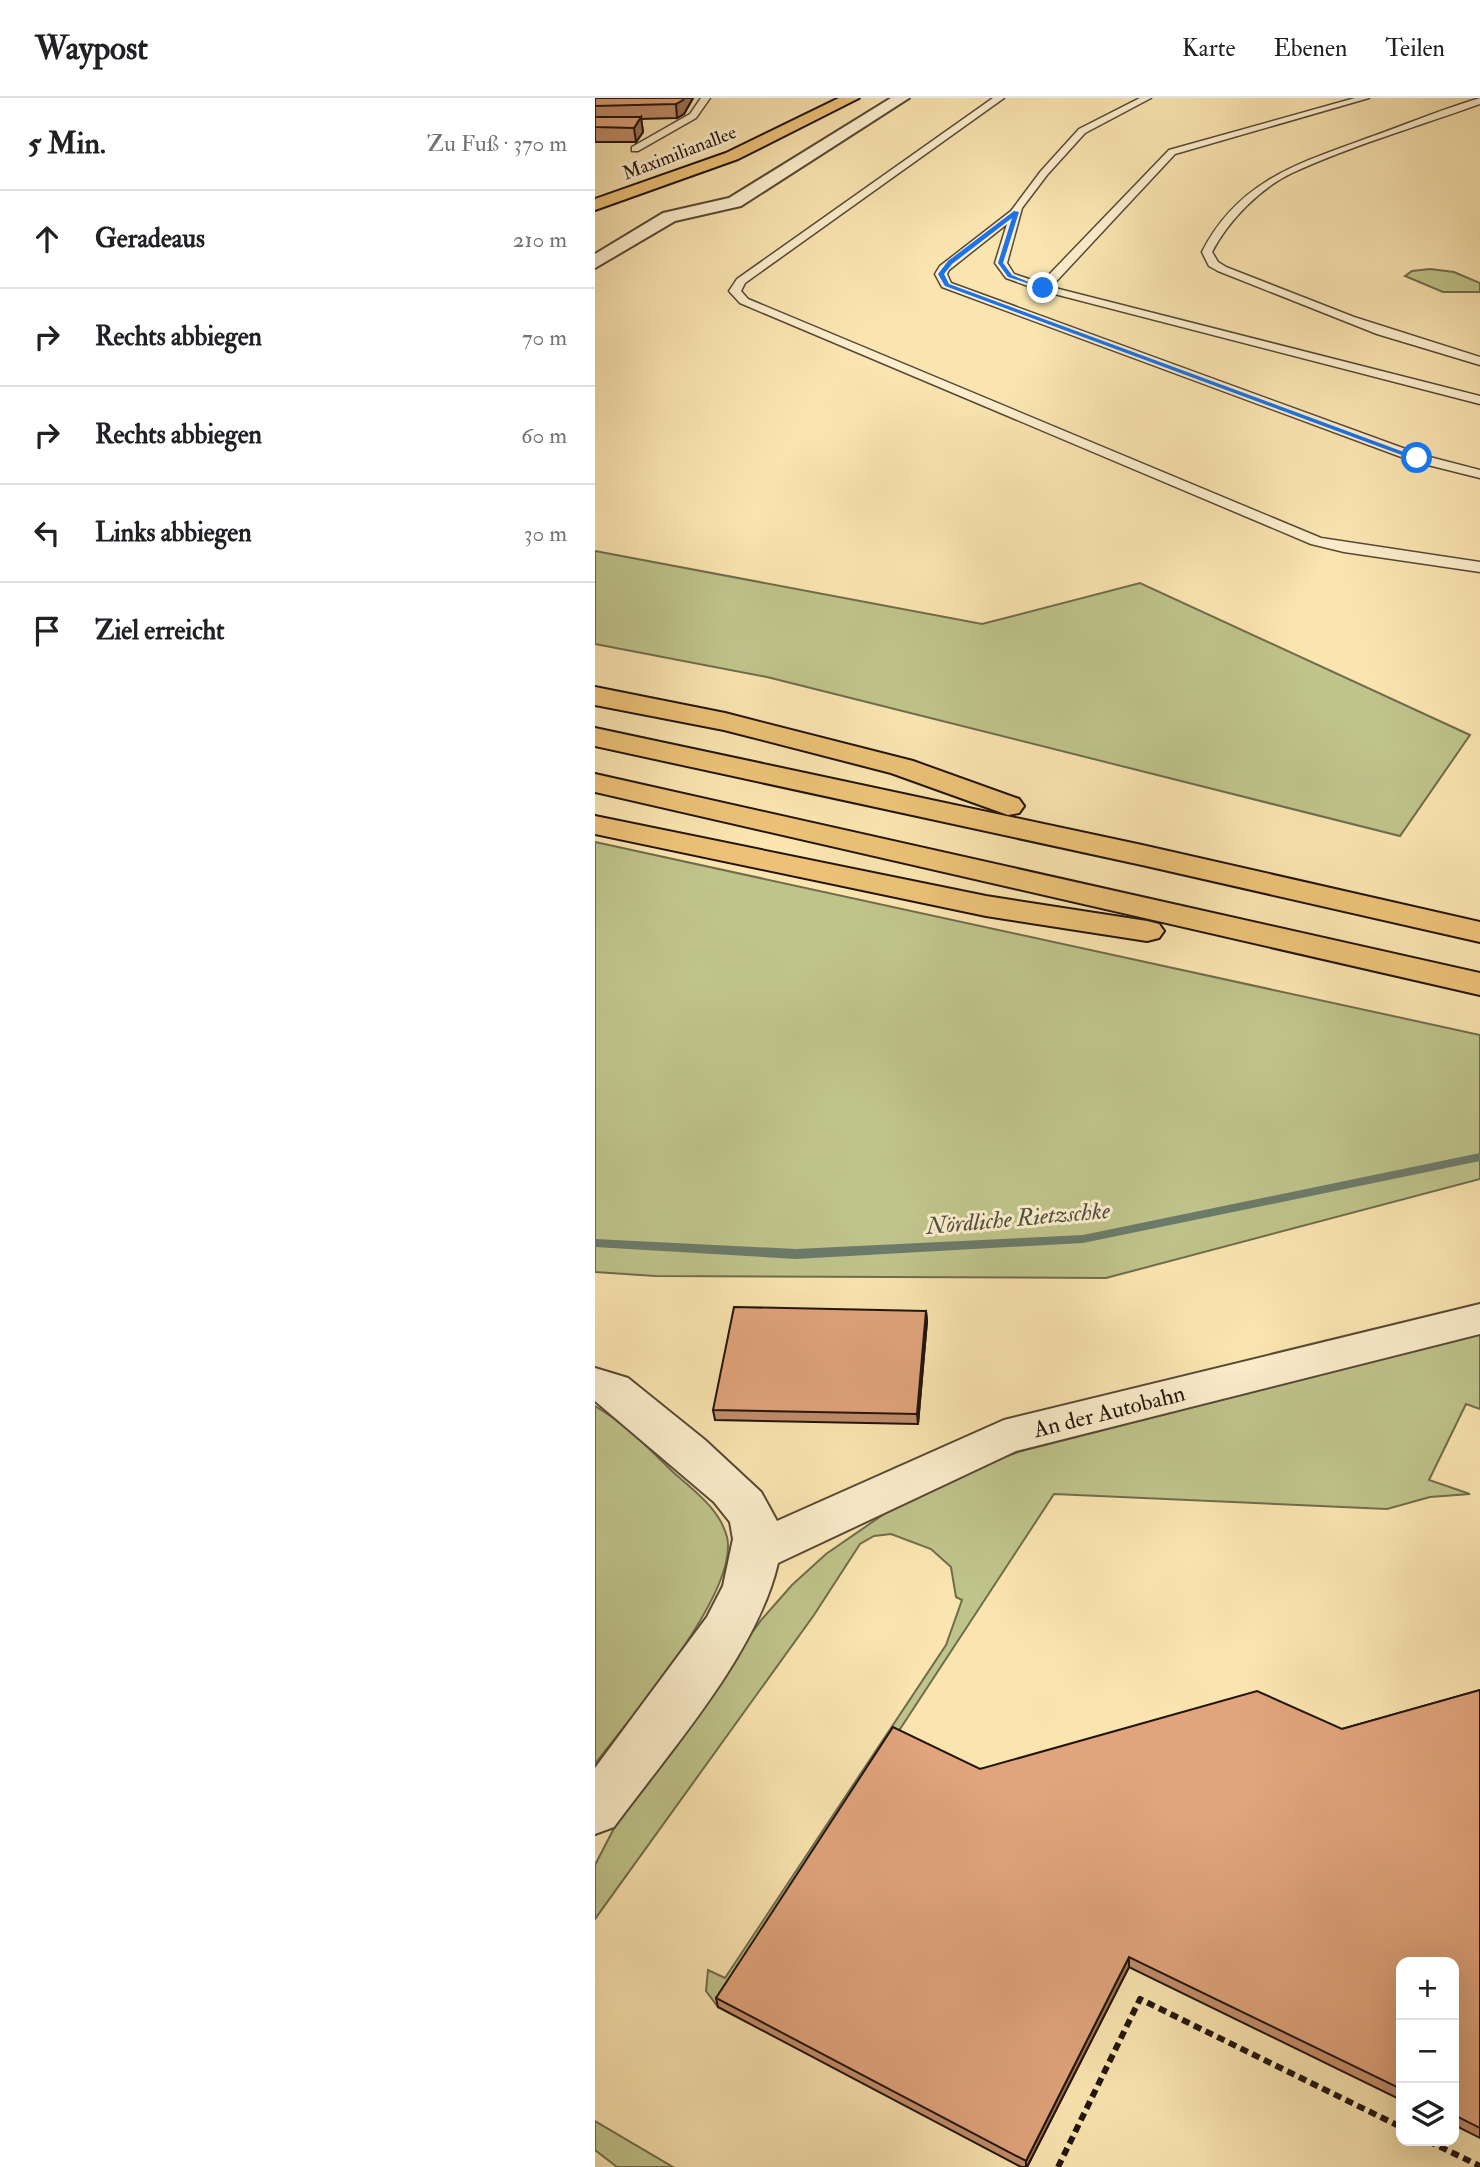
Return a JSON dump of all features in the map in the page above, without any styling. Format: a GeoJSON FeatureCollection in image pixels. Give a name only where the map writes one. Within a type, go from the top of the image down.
{"type":"FeatureCollection","features":[{"type":"Feature","properties":{"kind":"highway","name":"Maximilianallee"},"geometry":{"type":"LineString","coordinates":[[595,193],[720,146],[817,98]]}},
{"type":"Feature","properties":{"kind":"highway","name":"Maximilianallee"},"geometry":{"type":"LineString","coordinates":[[595,205],[732,156],[851,98]]}},
{"type":"Feature","properties":{"kind":"highway"},"geometry":{"type":"LineString","coordinates":[[595,219],[688,184],[727,164],[732,156]]}},
{"type":"Feature","properties":{"kind":"highway"},"geometry":{"type":"LineString","coordinates":[[595,696],[725,722],[902,767],[1142,855]]}},
{"type":"Feature","properties":{"kind":"highway"},"geometry":{"type":"LineString","coordinates":[[595,737],[1142,855],[1480,932]]}},
{"type":"Feature","properties":{"kind":"highway"},"geometry":{"type":"LineString","coordinates":[[595,783],[1480,984]]}},
{"type":"Feature","properties":{"kind":"highway"},"geometry":{"type":"LineString","coordinates":[[595,825],[986,906],[1385,961]]}},
{"type":"Feature","properties":{"kind":"street"},"geometry":{"type":"LineString","coordinates":[[595,262],[669,217],[735,202],[901,98]]}},
{"type":"Feature","properties":{"kind":"street","name":"An der Autobahn"},"geometry":{"type":"LineString","coordinates":[[757,1552],[1003,1437],[1480,1319]]}},
{"type":"Feature","properties":{"kind":"street"},"geometry":{"type":"LineString","coordinates":[[595,1384],[612,1390],[730,1489],[753,1518],[757,1552],[740,1604],[706,1658],[595,1810]]}},
{"type":"Feature","properties":{"kind":"lane"},"geometry":{"type":"LineString","coordinates":[[635,149],[693,116],[706,98]]}},
{"type":"Feature","properties":{"kind":"lane"},"geometry":{"type":"LineString","coordinates":[[1000,98],[977,111],[741,281],[736,290],[744,301],[1316,541],[1344,548],[1480,567]]}},
{"type":"Feature","properties":{"kind":"lane"},"geometry":{"type":"LineString","coordinates":[[1147,98],[1082,131],[1044,173],[1016,212],[944,268],[941,274],[947,285],[1417,458],[1480,474]]}},
{"type":"Feature","properties":{"kind":"lane"},"geometry":{"type":"LineString","coordinates":[[1043,288],[1172,152],[1365,98]]}},
{"type":"Feature","properties":{"kind":"lane"},"geometry":{"type":"LineString","coordinates":[[1480,101],[1287,171],[1266,183],[1238,211],[1207,252],[1213,264],[1222,269],[1295,299],[1387,334],[1480,361]]}},
{"type":"Feature","properties":{"kind":"lane"},"geometry":{"type":"LineString","coordinates":[[648,126],[674,126]]}},
{"type":"Feature","properties":{"kind":"lane"},"geometry":{"type":"LineString","coordinates":[[1016,212],[1001,263],[1010,276],[1043,288],[1478,400]]}},
{"type":"Feature","properties":{"kind":"path"},"geometry":{"type":"LineString","coordinates":[[1058,2167],[1140,1999],[1396,2125]]}},
{"type":"Feature","properties":{"kind":"path"},"geometry":{"type":"LineString","coordinates":[[1438,2146],[1480,2166]]}},
{"type":"Feature","properties":{"kind":"green space"},"geometry":{"type":"Polygon","coordinates":[[[1430,269],[1454,272],[1480,283],[1480,292],[1443,292],[1405,276],[1412,271],[1430,269]]]}},
{"type":"Feature","properties":{"kind":"green space"},"geometry":{"type":"Polygon","coordinates":[[[595,551],[982,624],[1140,583],[1470,735],[1400,836],[767,677],[595,644],[595,551]]]}},
{"type":"Feature","properties":{"kind":"green space"},"geometry":{"type":"Polygon","coordinates":[[[595,842],[1480,1035],[1480,1179],[1106,1278],[655,1276],[595,1272],[595,842]]]}},
{"type":"Feature","properties":{"kind":"green space"},"geometry":{"type":"Polygon","coordinates":[[[1480,1334],[1480,1409],[1466,1404],[1429,1480],[1470,1494],[1430,1497],[1387,1509],[1054,1494],[718,2007],[706,1991],[708,1970],[725,1978],[946,1645],[962,1600],[956,1597],[951,1567],[931,1549],[891,1534],[874,1536],[860,1544],[814,1615],[595,1919],[595,1865],[627,1803],[762,1619],[792,1585],[826,1554],[900,1503],[979,1466],[1021,1451],[1480,1334]]]}},
{"type":"Feature","properties":{"kind":"green space"},"geometry":{"type":"Polygon","coordinates":[[[595,1406],[626,1428],[705,1501],[718,1518],[727,1537],[726,1561],[717,1589],[700,1621],[655,1687],[595,1764],[595,1406]]]}},
{"type":"Feature","properties":{"kind":"green space"},"geometry":{"type":"Polygon","coordinates":[[[595,2121],[673,2167],[617,2167],[595,2150],[595,2121]]]}},
{"type":"Feature","properties":{"kind":"building"},"geometry":{"type":"Polygon","coordinates":[[[595,98],[684,98],[676,104],[595,106],[595,98]]]}},
{"type":"Feature","properties":{"kind":"building"},"geometry":{"type":"Polygon","coordinates":[[[595,117],[641,117],[634,128],[595,127],[595,117]]]}},
{"type":"Feature","properties":{"kind":"building"},"geometry":{"type":"Polygon","coordinates":[[[734,1307],[926,1311],[917,1414],[713,1410],[734,1307]]]}},
{"type":"Feature","properties":{"kind":"building"},"geometry":{"type":"Polygon","coordinates":[[[1480,1690],[1480,2128],[1459,2118],[1459,1957],[1396,1957],[1396,2087],[1129,1957],[1026,2161],[716,1998],[893,1727],[980,1769],[1257,1691],[1342,1729],[1480,1690]]]}},
{"type":"Feature","properties":{"kind":"waterway","name":"Nördliche Rietzschke"},"geometry":{"type":"LineString","coordinates":[[595,1243],[796,1254],[1083,1239],[1480,1157]]}},
{"type":"Feature","properties":{"kind":"route"},"geometry":{"type":"LineString","coordinates":[[1043,288],[1010,276],[1001,263],[1016,212],[950,263],[941,274],[947,285],[1417,458]]}}]}
